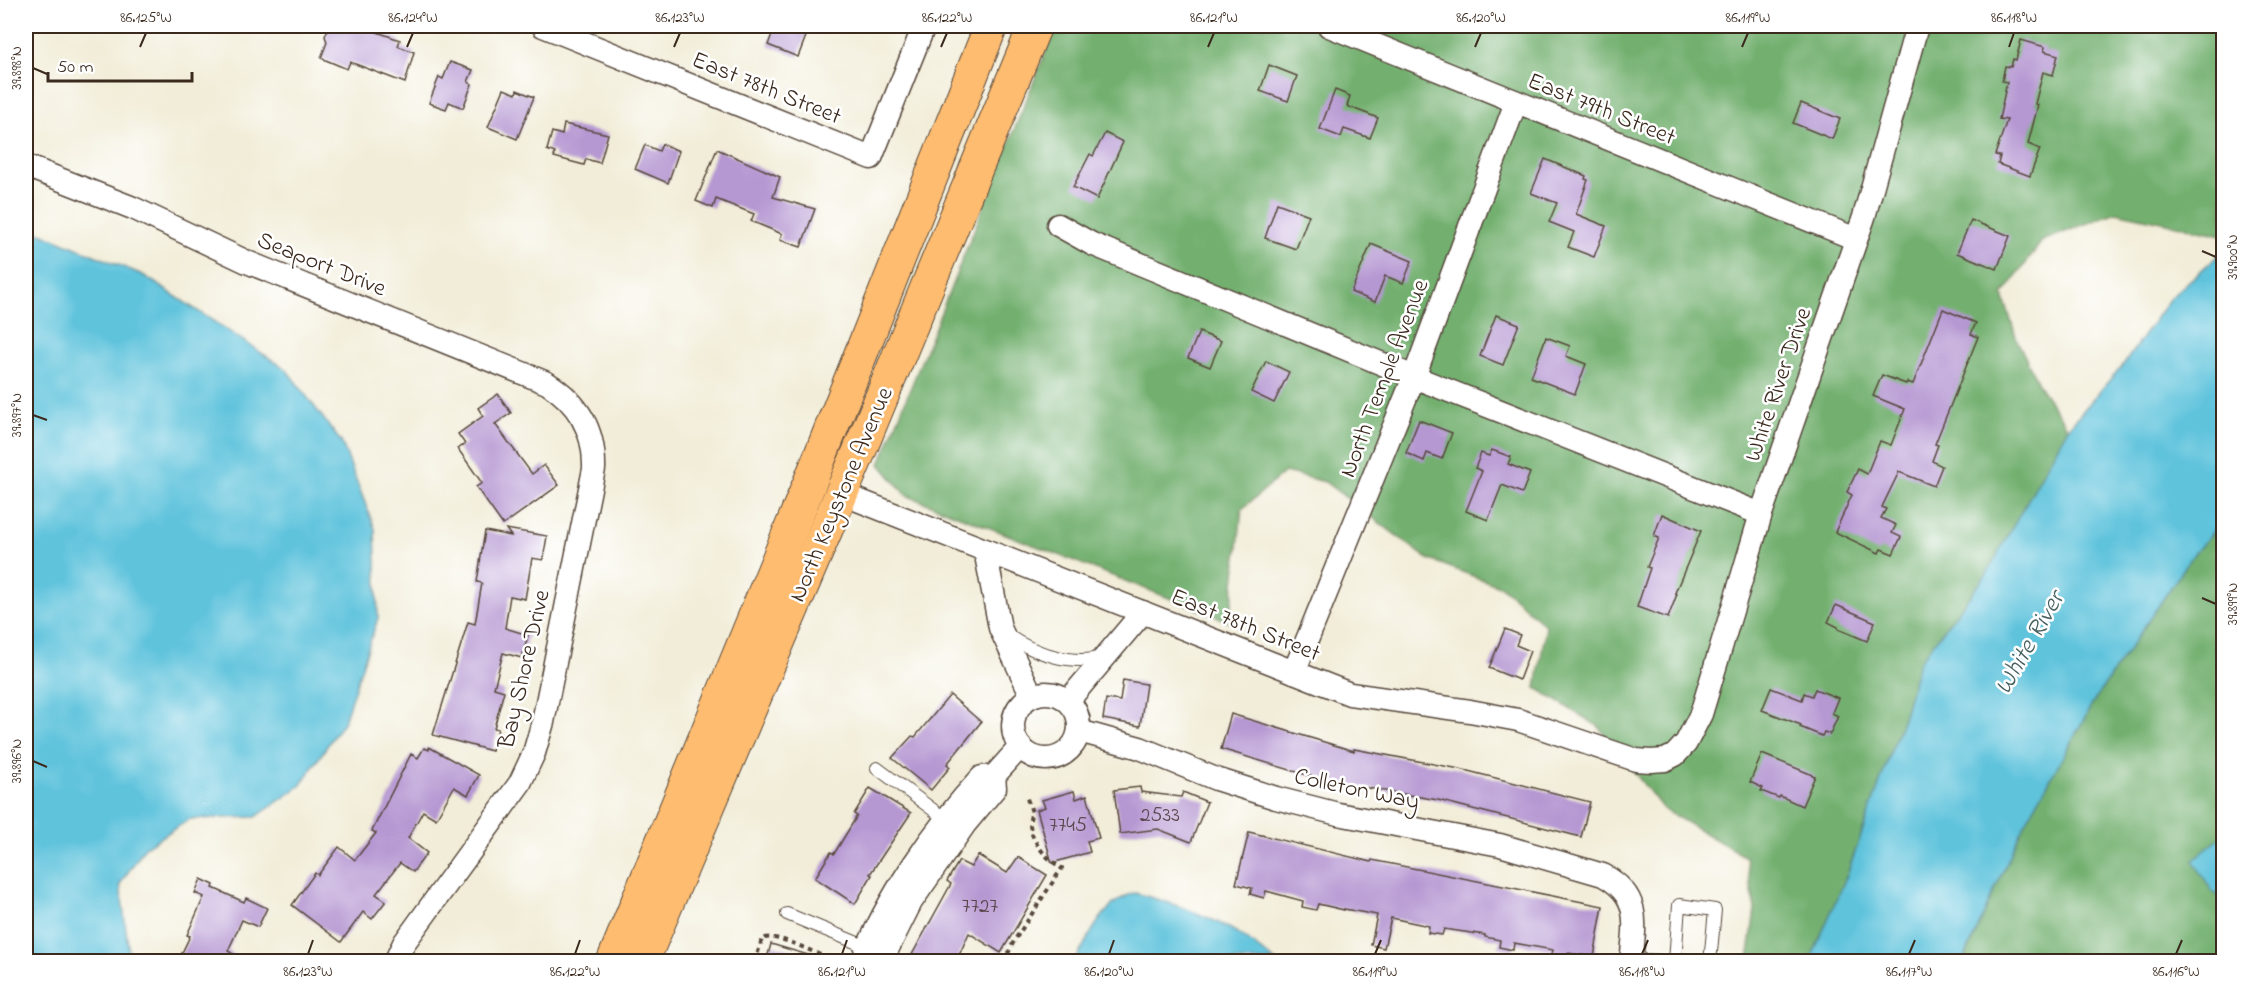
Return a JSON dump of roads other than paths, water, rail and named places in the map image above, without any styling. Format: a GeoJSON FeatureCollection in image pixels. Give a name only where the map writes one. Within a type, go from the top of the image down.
{"type":"FeatureCollection","features":[{"type":"Feature","properties":{"kind":"main road","name":"North Keystone Avenue"},"geometry":{"type":"LineString","coordinates":[[642,962],[825,488],[991,26]]}},
{"type":"Feature","properties":{"kind":"main road","name":"North Keystone Avenue"},"geometry":{"type":"LineString","coordinates":[[613,962],[1035,26]]}},
{"type":"Feature","properties":{"kind":"street","name":"East 78th Street"},"geometry":{"type":"LineString","coordinates":[[543,26],[871,158],[924,26]]}},
{"type":"Feature","properties":{"kind":"street","name":"East 79th Street"},"geometry":{"type":"LineString","coordinates":[[1329,26],[1856,239]]}},
{"type":"Feature","properties":{"kind":"street","name":"White River Drive"},"geometry":{"type":"LineString","coordinates":[[1675,755],[1686,743],[1701,714],[1761,514],[1856,239],[1917,26]]}},
{"type":"Feature","properties":{"kind":"street","name":"North Temple Avenue"},"geometry":{"type":"LineString","coordinates":[[1294,672],[1414,377],[1516,102]]}},
{"type":"Feature","properties":{"kind":"street","name":"Seaport Drive"},"geometry":{"type":"LineString","coordinates":[[26,166],[133,208],[247,262],[547,383],[563,393],[586,423]]}},
{"type":"Feature","properties":{"kind":"street"},"geometry":{"type":"LineString","coordinates":[[1058,225],[1092,244],[1414,377],[1761,514]]}},
{"type":"Feature","properties":{"kind":"street","name":"Bay Shore Drive"},"geometry":{"type":"LineString","coordinates":[[395,962],[404,943],[511,796],[534,753],[543,722],[594,469],[594,450],[586,423]]}},
{"type":"Feature","properties":{"kind":"street","name":"East 78th Street"},"geometry":{"type":"LineString","coordinates":[[825,488],[1335,689],[1363,697],[1470,711],[1518,720],[1636,760],[1665,760],[1675,755]]}},
{"type":"Feature","properties":{"kind":"street"},"geometry":{"type":"LineString","coordinates":[[985,550],[1002,631],[1032,696]]}},
{"type":"Feature","properties":{"kind":"street"},"geometry":{"type":"LineString","coordinates":[[1068,701],[1143,612]]}},
{"type":"Feature","properties":{"kind":"street"},"geometry":{"type":"LineString","coordinates":[[1040,693],[1054,694],[1068,701],[1078,717],[1079,731],[1074,746],[1066,753],[1052,759],[1036,759],[1020,747],[1012,730],[1014,716],[1019,707],[1032,696],[1040,693]]}},
{"type":"Feature","properties":{"kind":"street","name":"Colleton Way"},"geometry":{"type":"LineString","coordinates":[[1079,731],[1140,747],[1225,782],[1287,801],[1338,814],[1500,844],[1580,866],[1612,880],[1624,891],[1633,907],[1635,914],[1631,960]]}},
{"type":"Feature","properties":{"kind":"street"},"geometry":{"type":"LineString","coordinates":[[874,956],[911,902],[953,825],[995,788],[994,776],[1020,747]]}},
{"type":"Feature","properties":{"kind":"lane"},"geometry":{"type":"LineString","coordinates":[[1002,631],[1029,648],[1055,656],[1096,659],[1108,654]]}},
{"type":"Feature","properties":{"kind":"lane"},"geometry":{"type":"LineString","coordinates":[[877,768],[953,825]]}},
{"type":"Feature","properties":{"kind":"lane"},"geometry":{"type":"LineString","coordinates":[[1631,960],[1674,962],[1679,904],[1715,910],[1710,962]]}},
{"type":"Feature","properties":{"kind":"lane"},"geometry":{"type":"LineString","coordinates":[[787,914],[874,956]]}},
{"type":"Feature","properties":{"kind":"water"},"geometry":{"type":"Polygon","coordinates":[[[26,227],[143,275],[286,369],[342,443],[375,529],[378,618],[344,721],[300,786],[256,817],[190,819],[145,847],[120,884],[130,961],[26,961],[26,227]]]}},
{"type":"Feature","properties":{"kind":"water","name":"White River"},"geometry":{"type":"Polygon","coordinates":[[[2223,251],[2223,520],[2193,555],[2097,696],[2020,833],[1963,961],[1810,961],[1847,875],[1904,715],[1919,662],[1986,575],[2068,428],[2126,361],[2170,298],[2223,251]]]}},
{"type":"Feature","properties":{"kind":"water"},"geometry":{"type":"Polygon","coordinates":[[[2223,836],[2223,899],[2212,891],[2193,860],[2223,836]]]}},
{"type":"Feature","properties":{"kind":"water"},"geometry":{"type":"Polygon","coordinates":[[[1135,893],[1176,905],[1217,922],[1241,935],[1275,961],[1075,961],[1092,930],[1106,911],[1124,897],[1135,893]]]}}]}
